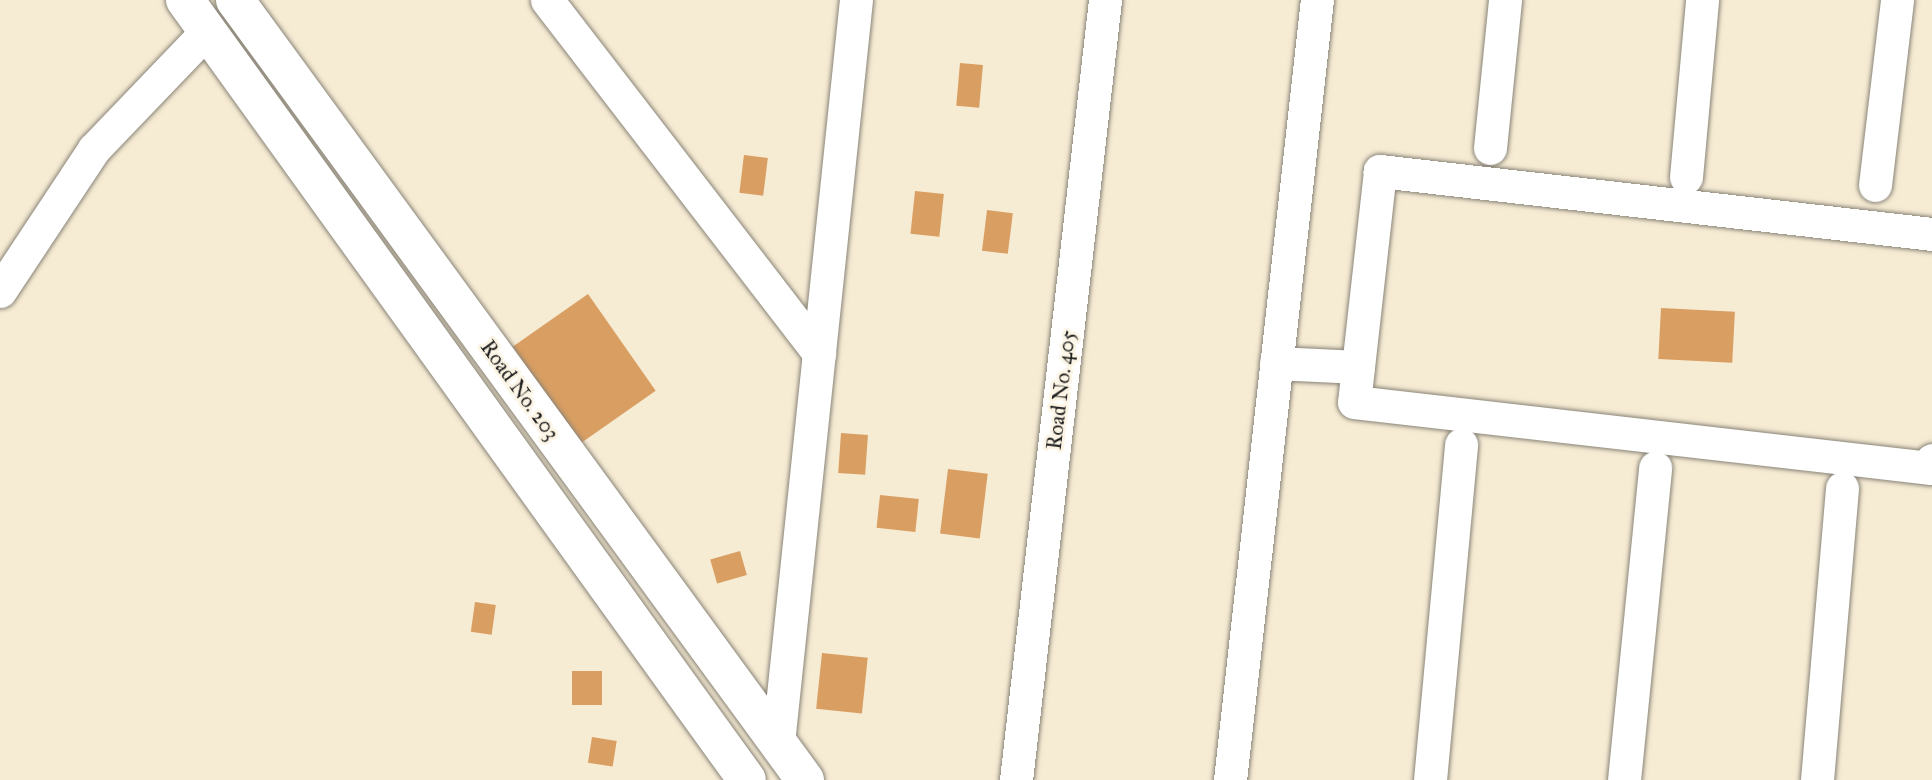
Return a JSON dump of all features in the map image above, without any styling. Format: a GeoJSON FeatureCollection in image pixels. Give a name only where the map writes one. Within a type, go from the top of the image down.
{"type":"FeatureCollection","features":[{"type":"Feature","properties":{"kind":"street","name":"Road No. 203"},"geometry":{"type":"LineString","coordinates":[[185,0],[747,780]]}},
{"type":"Feature","properties":{"kind":"street","name":"Road No. 203"},"geometry":{"type":"LineString","coordinates":[[235,0],[804,780]]}},
{"type":"Feature","properties":{"kind":"street"},"geometry":{"type":"LineString","coordinates":[[547,0],[819,353]]}},
{"type":"Feature","properties":{"kind":"street"},"geometry":{"type":"LineString","coordinates":[[779,743],[856,0]]}},
{"type":"Feature","properties":{"kind":"street","name":"Road No. 405"},"geometry":{"type":"LineString","coordinates":[[1023,779],[1105,0]]}},
{"type":"Feature","properties":{"kind":"street"},"geometry":{"type":"LineString","coordinates":[[1230,780],[1317,0]]}},
{"type":"Feature","properties":{"kind":"street"},"geometry":{"type":"LineString","coordinates":[[1490,148],[1505,0]]}},
{"type":"Feature","properties":{"kind":"street"},"geometry":{"type":"LineString","coordinates":[[1686,177],[1702,0]]}},
{"type":"Feature","properties":{"kind":"street"},"geometry":{"type":"LineString","coordinates":[[1875,185],[1897,0]]}},
{"type":"Feature","properties":{"kind":"street"},"geometry":{"type":"LineString","coordinates":[[0,291],[94,149],[207,31]]}},
{"type":"Feature","properties":{"kind":"street"},"geometry":{"type":"LineString","coordinates":[[1932,234],[1380,171],[1353,402],[1931,468],[1932,460]]}},
{"type":"Feature","properties":{"kind":"street"},"geometry":{"type":"LineString","coordinates":[[1276,363],[1358,367]]}},
{"type":"Feature","properties":{"kind":"street"},"geometry":{"type":"LineString","coordinates":[[1430,780],[1461,444]]}},
{"type":"Feature","properties":{"kind":"street"},"geometry":{"type":"LineString","coordinates":[[1624,780],[1655,468]]}},
{"type":"Feature","properties":{"kind":"street"},"geometry":{"type":"LineString","coordinates":[[1817,780],[1842,488]]}},
{"type":"Feature","properties":{"kind":"building"},"geometry":{"type":"Polygon","coordinates":[[[960,63],[983,65],[979,108],[956,106],[960,63]]]}},
{"type":"Feature","properties":{"kind":"building"},"geometry":{"type":"Polygon","coordinates":[[[744,155],[768,158],[763,196],[739,193],[744,155]]]}},
{"type":"Feature","properties":{"kind":"building"},"geometry":{"type":"Polygon","coordinates":[[[915,191],[944,194],[939,237],[911,234],[915,191]]]}},
{"type":"Feature","properties":{"kind":"building"},"geometry":{"type":"Polygon","coordinates":[[[987,210],[1013,213],[1008,254],[982,251],[987,210]]]}},
{"type":"Feature","properties":{"kind":"building"},"geometry":{"type":"Polygon","coordinates":[[[588,294],[656,391],[580,443],[513,347],[588,294]]]}},
{"type":"Feature","properties":{"kind":"building"},"geometry":{"type":"Polygon","coordinates":[[[1661,308],[1735,312],[1732,363],[1658,359],[1661,308]]]}},
{"type":"Feature","properties":{"kind":"building"},"geometry":{"type":"Polygon","coordinates":[[[841,433],[868,435],[865,475],[838,473],[841,433]]]}},
{"type":"Feature","properties":{"kind":"building"},"geometry":{"type":"Polygon","coordinates":[[[948,469],[988,474],[980,538],[940,534],[948,469]]]}},
{"type":"Feature","properties":{"kind":"building"},"geometry":{"type":"Polygon","coordinates":[[[880,495],[919,499],[915,532],[877,528],[880,495]]]}},
{"type":"Feature","properties":{"kind":"building"},"geometry":{"type":"Polygon","coordinates":[[[740,551],[747,575],[717,584],[710,560],[740,551]]]}},
{"type":"Feature","properties":{"kind":"building"},"geometry":{"type":"Polygon","coordinates":[[[475,602],[496,605],[492,635],[471,632],[475,602]]]}},
{"type":"Feature","properties":{"kind":"building"},"geometry":{"type":"Polygon","coordinates":[[[822,653],[868,658],[862,714],[816,709],[822,653]]]}},
{"type":"Feature","properties":{"kind":"building"},"geometry":{"type":"Polygon","coordinates":[[[572,671],[602,671],[602,705],[572,705],[572,671]]]}},
{"type":"Feature","properties":{"kind":"building"},"geometry":{"type":"Polygon","coordinates":[[[592,737],[617,741],[613,767],[588,763],[592,737]]]}}]}
